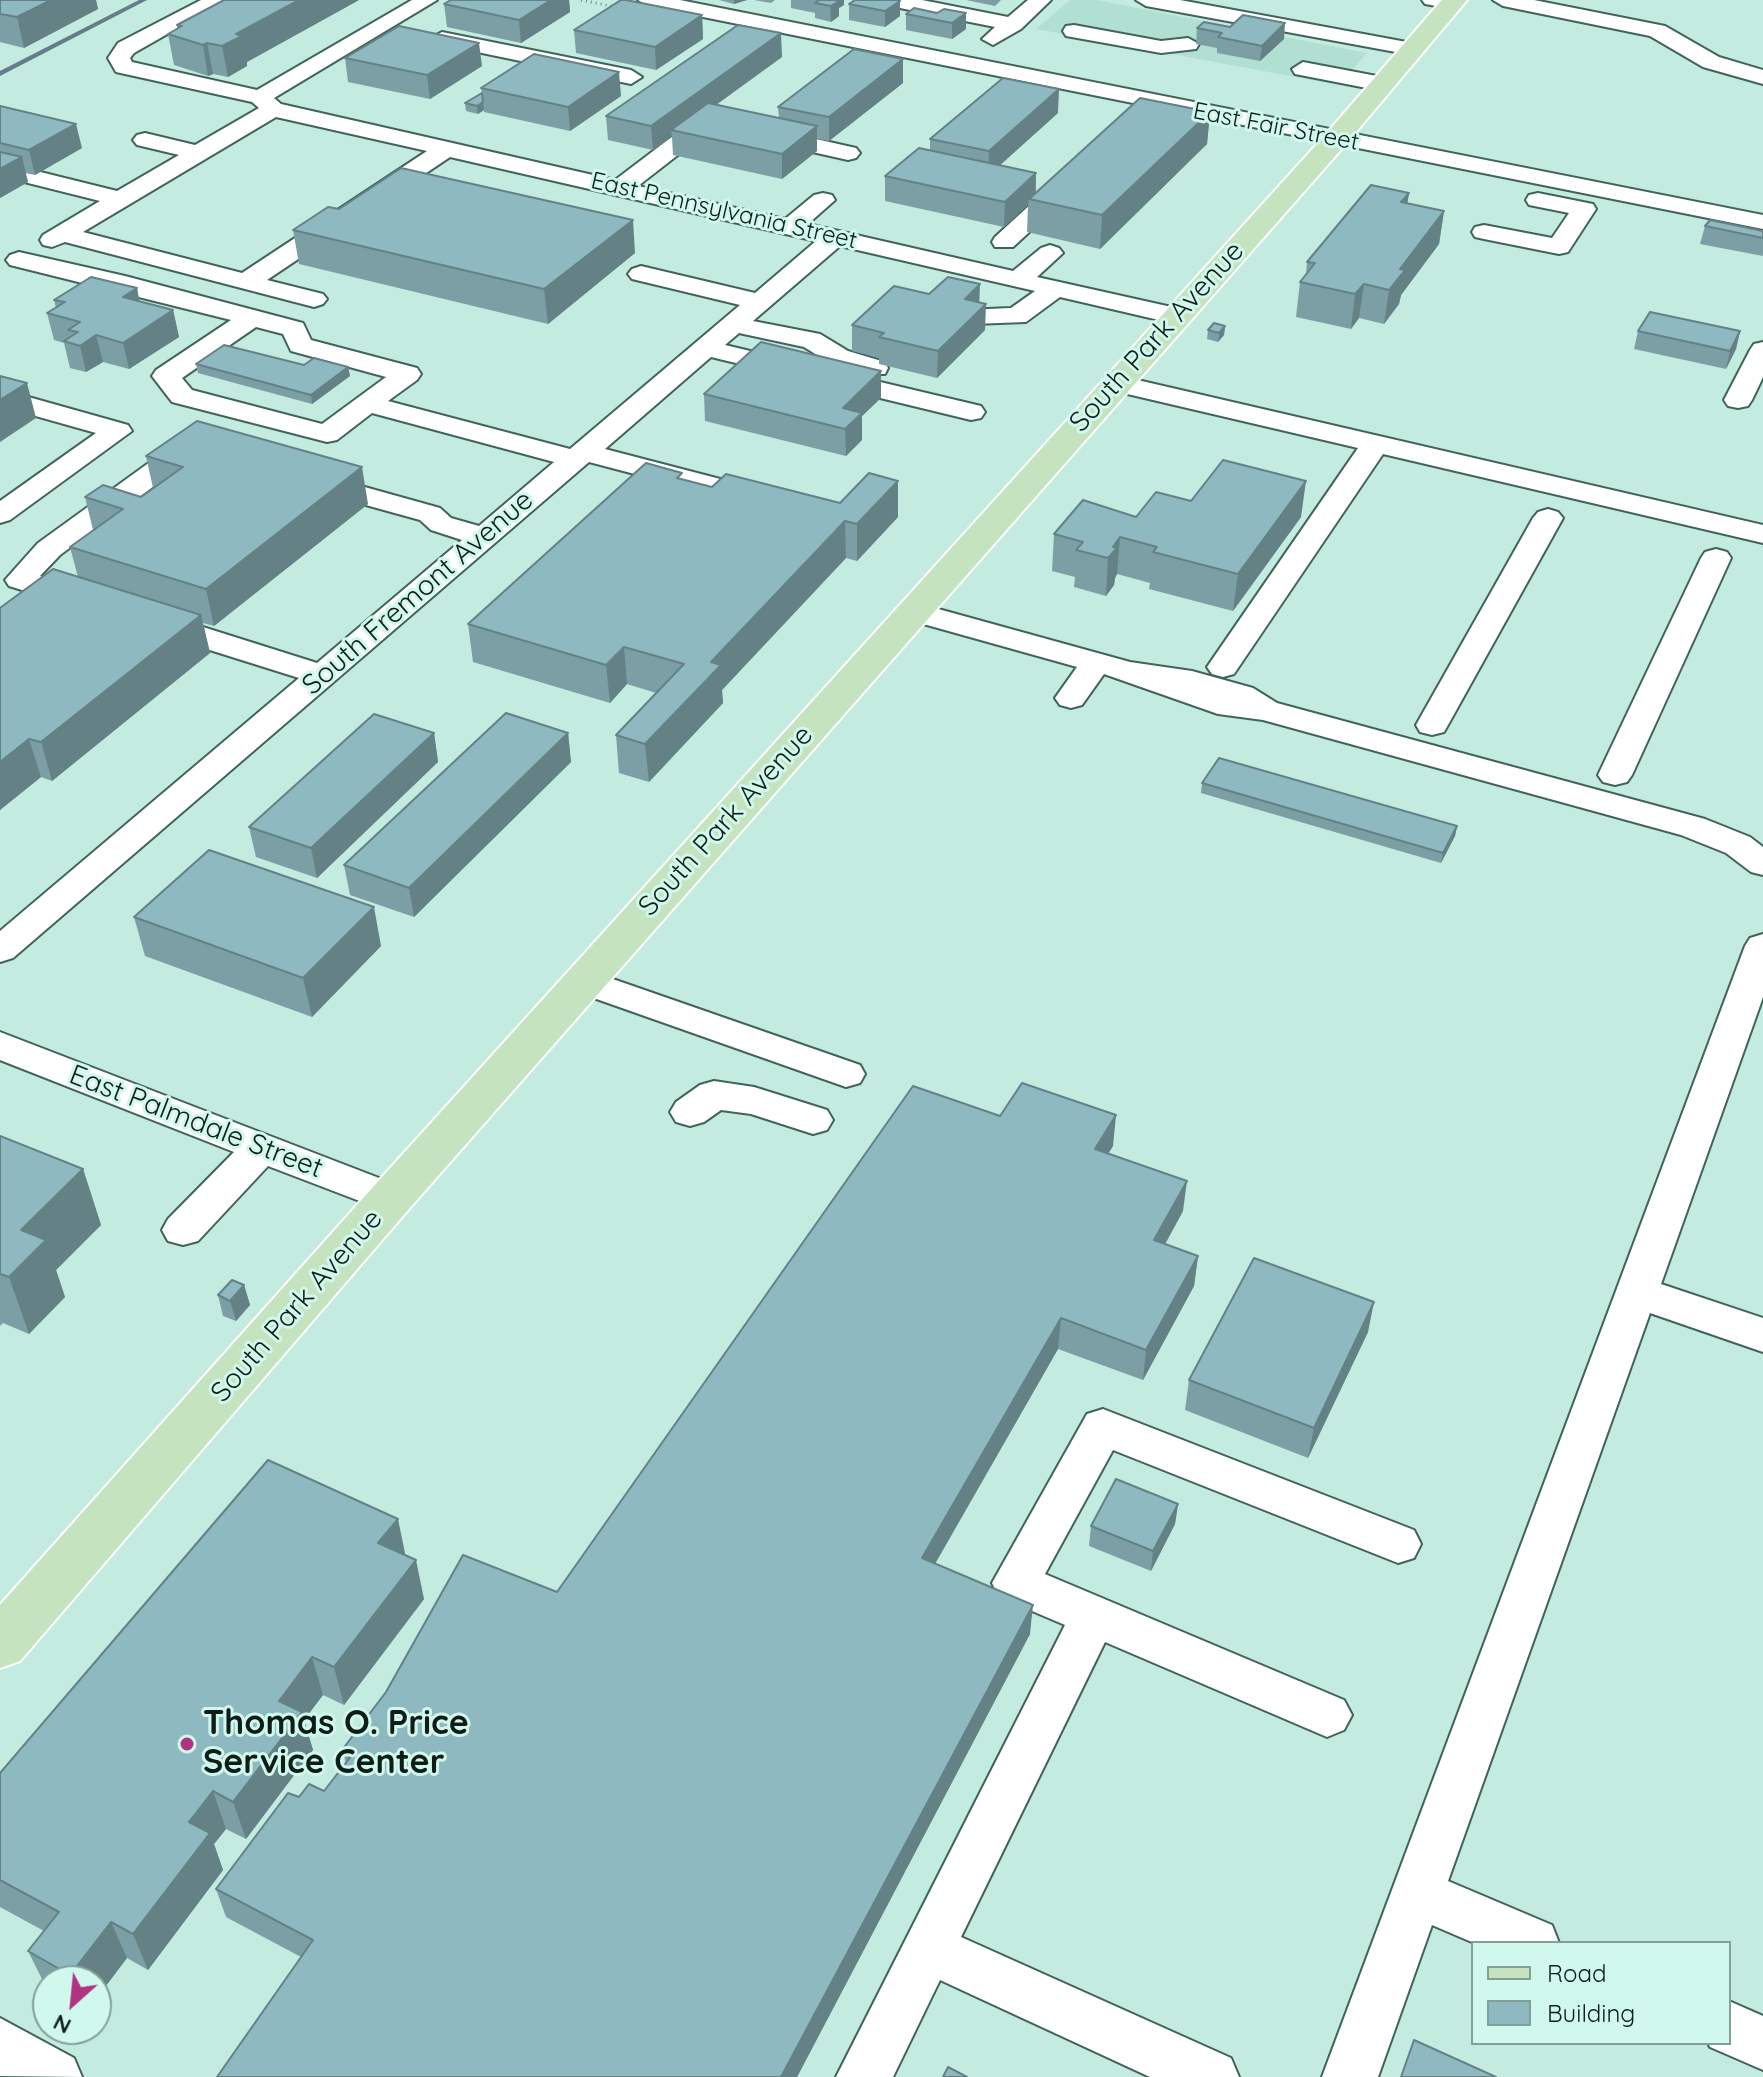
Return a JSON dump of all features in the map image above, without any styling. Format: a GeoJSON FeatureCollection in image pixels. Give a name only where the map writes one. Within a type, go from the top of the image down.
{"type":"FeatureCollection","features":[{"type":"Feature","properties":{"kind":"main road","name":"South Park Avenue"},"geometry":{"type":"LineString","coordinates":[[0,1644],[391,1198],[1336,139],[1412,49],[1446,1]]}},
{"type":"Feature","properties":{"kind":"street","name":"East Pennsylvania Street"},"geometry":{"type":"LineString","coordinates":[[217,0],[126,48],[119,58],[124,67],[317,119],[1176,316]]}},
{"type":"Feature","properties":{"kind":"street"},"geometry":{"type":"LineString","coordinates":[[9,265],[199,153],[266,103],[427,0]]}},
{"type":"Feature","properties":{"kind":"street","name":"East Fair Street"},"geometry":{"type":"LineString","coordinates":[[648,0],[1336,139],[1591,199],[1763,222]]}},
{"type":"Feature","properties":{"kind":"street"},"geometry":{"type":"LineString","coordinates":[[890,0],[1013,24]]}},
{"type":"Feature","properties":{"kind":"street"},"geometry":{"type":"LineString","coordinates":[[963,64],[1041,0]]}},
{"type":"Feature","properties":{"kind":"street"},"geometry":{"type":"LineString","coordinates":[[1146,0],[1412,49]]}},
{"type":"Feature","properties":{"kind":"street"},"geometry":{"type":"LineString","coordinates":[[1503,0],[1657,31],[1711,62],[1763,77]]}},
{"type":"Feature","properties":{"kind":"street"},"geometry":{"type":"LineString","coordinates":[[1256,20],[1273,2]]}},
{"type":"Feature","properties":{"kind":"street"},"geometry":{"type":"LineString","coordinates":[[1074,31],[1161,47],[1188,44]]}},
{"type":"Feature","properties":{"kind":"street"},"geometry":{"type":"LineString","coordinates":[[442,38],[631,77]]}},
{"type":"Feature","properties":{"kind":"street"},"geometry":{"type":"LineString","coordinates":[[1303,69],[1382,84]]}},
{"type":"Feature","properties":{"kind":"street"},"geometry":{"type":"LineString","coordinates":[[317,119],[346,102]]}},
{"type":"Feature","properties":{"kind":"street"},"geometry":{"type":"LineString","coordinates":[[409,140],[437,122]]}},
{"type":"Feature","properties":{"kind":"street"},"geometry":{"type":"LineString","coordinates":[[620,188],[706,122],[848,153]]}},
{"type":"Feature","properties":{"kind":"street"},"geometry":{"type":"LineString","coordinates":[[145,140],[199,153]]}},
{"type":"Feature","properties":{"kind":"street"},"geometry":{"type":"LineString","coordinates":[[505,161],[531,143]]}},
{"type":"Feature","properties":{"kind":"street"},"geometry":{"type":"LineString","coordinates":[[246,282],[447,148]]}},
{"type":"Feature","properties":{"kind":"street"},"geometry":{"type":"LineString","coordinates":[[0,169],[120,199]]}},
{"type":"Feature","properties":{"kind":"street"},"geometry":{"type":"LineString","coordinates":[[1004,242],[1053,197],[1023,190]]}},
{"type":"Feature","properties":{"kind":"street"},"geometry":{"type":"LineString","coordinates":[[1511,194],[1591,199]]}},
{"type":"Feature","properties":{"kind":"street"},"geometry":{"type":"LineString","coordinates":[[1484,232],[1559,247],[1591,199]]}},
{"type":"Feature","properties":{"kind":"street"},"geometry":{"type":"LineString","coordinates":[[791,226],[823,200]]}},
{"type":"Feature","properties":{"kind":"street"},"geometry":{"type":"LineString","coordinates":[[62,234],[314,299]]}},
{"type":"Feature","properties":{"kind":"street","name":"South Fremont Avenue"},"geometry":{"type":"LineString","coordinates":[[0,950],[836,237]]}},
{"type":"Feature","properties":{"kind":"street"},"geometry":{"type":"LineString","coordinates":[[1019,279],[1050,253]]}},
{"type":"Feature","properties":{"kind":"street"},"geometry":{"type":"LineString","coordinates":[[908,281],[930,258]]}},
{"type":"Feature","properties":{"kind":"street"},"geometry":{"type":"LineString","coordinates":[[9,265],[251,318],[294,329],[300,345],[407,374],[327,434],[182,396],[166,376],[251,318]]}},
{"type":"Feature","properties":{"kind":"street"},"geometry":{"type":"LineString","coordinates":[[641,274],[759,302]]}},
{"type":"Feature","properties":{"kind":"street"},"geometry":{"type":"LineString","coordinates":[[973,316],[1017,316],[1056,288]]}},
{"type":"Feature","properties":{"kind":"street"},"geometry":{"type":"LineString","coordinates":[[733,324],[811,340],[839,357],[897,374]]}},
{"type":"Feature","properties":{"kind":"street"},"geometry":{"type":"LineString","coordinates":[[705,348],[971,412]]}},
{"type":"Feature","properties":{"kind":"street"},"geometry":{"type":"LineString","coordinates":[[1738,400],[1763,350]]}},
{"type":"Feature","properties":{"kind":"street"},"geometry":{"type":"LineString","coordinates":[[1116,383],[1763,534]]}},
{"type":"Feature","properties":{"kind":"street"},"geometry":{"type":"LineString","coordinates":[[0,397],[118,431],[0,514]]}},
{"type":"Feature","properties":{"kind":"street"},"geometry":{"type":"LineString","coordinates":[[368,404],[787,505]]}},
{"type":"Feature","properties":{"kind":"street"},"geometry":{"type":"LineString","coordinates":[[1223,667],[1376,443]]}},
{"type":"Feature","properties":{"kind":"street"},"geometry":{"type":"LineString","coordinates":[[220,455],[189,447],[49,549],[20,580],[322,675]]}},
{"type":"Feature","properties":{"kind":"street"},"geometry":{"type":"LineString","coordinates":[[296,477],[430,514],[441,524],[484,537]]}},
{"type":"Feature","properties":{"kind":"street"},"geometry":{"type":"LineString","coordinates":[[1432,725],[1548,518]]}},
{"type":"Feature","properties":{"kind":"street"},"geometry":{"type":"LineString","coordinates":[[1615,775],[1716,558]]}},
{"type":"Feature","properties":{"kind":"street"},"geometry":{"type":"LineString","coordinates":[[913,611],[1128,671],[1212,702],[1265,710],[1693,827],[1738,845],[1763,864]]}},
{"type":"Feature","properties":{"kind":"street"},"geometry":{"type":"LineString","coordinates":[[1071,698],[1096,662]]}},
{"type":"Feature","properties":{"kind":"street"},"geometry":{"type":"LineString","coordinates":[[1350,2077],[1763,946]]}},
{"type":"Feature","properties":{"kind":"street"},"geometry":{"type":"LineString","coordinates":[[584,981],[846,1074]]}},
{"type":"Feature","properties":{"kind":"street","name":"East Palmdale Street"},"geometry":{"type":"LineString","coordinates":[[0,1045],[391,1198]]}},
{"type":"Feature","properties":{"kind":"street"},"geometry":{"type":"LineString","coordinates":[[690,1112],[714,1095],[754,1101],[813,1120]]}},
{"type":"Feature","properties":{"kind":"street"},"geometry":{"type":"LineString","coordinates":[[183,1230],[262,1147]]}},
{"type":"Feature","properties":{"kind":"street"},"geometry":{"type":"LineString","coordinates":[[1637,1292],[1763,1335]]}},
{"type":"Feature","properties":{"kind":"street"},"geometry":{"type":"LineString","coordinates":[[1327,1715],[1016,1583],[1103,1427],[1398,1544]]}},
{"type":"Feature","properties":{"kind":"street"},"geometry":{"type":"LineString","coordinates":[[864,2077],[1094,1616]]}},
{"type":"Feature","properties":{"kind":"street"},"geometry":{"type":"LineString","coordinates":[[1417,1893],[1528,1941]]}},
{"type":"Feature","properties":{"kind":"street"},"geometry":{"type":"LineString","coordinates":[[928,1948],[1211,2077]]}},
{"type":"Feature","properties":{"kind":"street"},"geometry":{"type":"LineString","coordinates":[[1731,2029],[1763,2043]]}},
{"type":"Feature","properties":{"kind":"street"},"geometry":{"type":"LineString","coordinates":[[0,2045],[54,2077]]}},
{"type":"Feature","properties":{"kind":"shaded area"},"geometry":{"type":"Polygon","coordinates":[[[1070,0],[1097,0],[1367,53],[1339,85],[1036,29],[1070,0]]]}},
{"type":"Feature","properties":{"kind":"building"},"geometry":{"type":"Polygon","coordinates":[[[0,0],[51,0],[17,17],[0,14],[0,0]]]}},
{"type":"Feature","properties":{"kind":"building"},"geometry":{"type":"Polygon","coordinates":[[[224,0],[299,0],[236,34],[242,36],[222,46],[203,45],[168,34],[182,26],[177,25],[224,0]]]}},
{"type":"Feature","properties":{"kind":"building"},"geometry":{"type":"Polygon","coordinates":[[[451,0],[551,0],[519,20],[444,4],[451,0]]]}},
{"type":"Feature","properties":{"kind":"building"},"geometry":{"type":"Polygon","coordinates":[[[621,0],[702,15],[655,47],[574,30],[621,0]]]}},
{"type":"Feature","properties":{"kind":"building"},"geometry":{"type":"Polygon","coordinates":[[[819,0],[839,1],[831,6],[815,3],[819,0]]]}},
{"type":"Feature","properties":{"kind":"building"},"geometry":{"type":"Polygon","coordinates":[[[855,0],[900,1],[885,11],[849,4],[855,0]]]}},
{"type":"Feature","properties":{"kind":"building"},"geometry":{"type":"Polygon","coordinates":[[[914,8],[937,13],[944,9],[966,13],[952,23],[906,14],[914,8]]]}},
{"type":"Feature","properties":{"kind":"building"},"geometry":{"type":"Polygon","coordinates":[[[1243,15],[1285,23],[1262,46],[1218,37],[1222,33],[1197,28],[1204,22],[1230,27],[1243,15]]]}},
{"type":"Feature","properties":{"kind":"building"},"geometry":{"type":"Polygon","coordinates":[[[738,25],[781,33],[651,126],[606,116],[738,25]]]}},
{"type":"Feature","properties":{"kind":"building"},"geometry":{"type":"Polygon","coordinates":[[[399,26],[479,43],[427,75],[345,58],[399,26]]]}},
{"type":"Feature","properties":{"kind":"building"},"geometry":{"type":"Polygon","coordinates":[[[854,49],[903,59],[829,117],[778,107],[854,49]]]}},
{"type":"Feature","properties":{"kind":"building"},"geometry":{"type":"Polygon","coordinates":[[[534,54],[619,72],[568,107],[481,88],[534,54]]]}},
{"type":"Feature","properties":{"kind":"building"},"geometry":{"type":"Polygon","coordinates":[[[1003,78],[1059,89],[989,151],[930,139],[1003,78]]]}},
{"type":"Feature","properties":{"kind":"building"},"geometry":{"type":"Polygon","coordinates":[[[482,93],[483,102],[477,106],[465,103],[482,93]]]}},
{"type":"Feature","properties":{"kind":"building"},"geometry":{"type":"Polygon","coordinates":[[[1140,98],[1210,112],[1102,215],[1029,199],[1140,98]]]}},
{"type":"Feature","properties":{"kind":"building"},"geometry":{"type":"Polygon","coordinates":[[[708,103],[817,126],[782,154],[671,130],[708,103]]]}},
{"type":"Feature","properties":{"kind":"building"},"geometry":{"type":"Polygon","coordinates":[[[0,106],[76,124],[29,150],[0,143],[0,106]]]}},
{"type":"Feature","properties":{"kind":"building"},"geometry":{"type":"Polygon","coordinates":[[[919,148],[1036,173],[1005,202],[885,176],[919,148]]]}},
{"type":"Feature","properties":{"kind":"building"},"geometry":{"type":"Polygon","coordinates":[[[0,152],[22,157],[0,169],[0,152]]]}},
{"type":"Feature","properties":{"kind":"building"},"geometry":{"type":"Polygon","coordinates":[[[401,168],[633,220],[544,289],[293,230],[328,207],[339,209],[401,168]]]}},
{"type":"Feature","properties":{"kind":"building"},"geometry":{"type":"Polygon","coordinates":[[[1371,185],[1409,193],[1401,202],[1444,211],[1400,269],[1405,270],[1389,290],[1364,284],[1355,294],[1300,282],[1315,263],[1307,262],[1371,185]]]}},
{"type":"Feature","properties":{"kind":"building"},"geometry":{"type":"Polygon","coordinates":[[[1710,220],[1763,231],[1763,238],[1705,226],[1710,220]]]}},
{"type":"Feature","properties":{"kind":"building"},"geometry":{"type":"Polygon","coordinates":[[[91,277],[137,288],[123,297],[173,310],[123,343],[96,335],[80,346],[64,341],[78,332],[68,330],[80,322],[47,313],[65,302],[54,300],[91,277]]]}},
{"type":"Feature","properties":{"kind":"building"},"geometry":{"type":"Polygon","coordinates":[[[948,277],[980,284],[965,299],[986,304],[938,351],[879,337],[884,333],[852,325],[894,286],[929,294],[948,277]]]}},
{"type":"Feature","properties":{"kind":"building"},"geometry":{"type":"Polygon","coordinates":[[[1650,312],[1740,331],[1730,351],[1638,331],[1650,312]]]}},
{"type":"Feature","properties":{"kind":"building"},"geometry":{"type":"Polygon","coordinates":[[[1214,323],[1225,326],[1219,333],[1208,330],[1214,323]]]}},
{"type":"Feature","properties":{"kind":"building"},"geometry":{"type":"Polygon","coordinates":[[[761,342],[881,371],[843,408],[862,413],[845,429],[704,394],[761,342]]]}},
{"type":"Feature","properties":{"kind":"building"},"geometry":{"type":"Polygon","coordinates":[[[224,345],[304,365],[314,358],[348,367],[311,395],[196,364],[224,345]]]}},
{"type":"Feature","properties":{"kind":"building"},"geometry":{"type":"Polygon","coordinates":[[[0,376],[27,383],[0,400],[0,376]]]}},
{"type":"Feature","properties":{"kind":"building"},"geometry":{"type":"Polygon","coordinates":[[[197,421],[362,467],[206,589],[70,547],[123,509],[85,497],[103,485],[141,497],[183,467],[146,456],[197,421]]]}},
{"type":"Feature","properties":{"kind":"building"},"geometry":{"type":"Polygon","coordinates":[[[1223,460],[1306,481],[1238,574],[1153,552],[1157,547],[1120,537],[1113,547],[1117,548],[1108,558],[1076,550],[1083,542],[1054,534],[1083,500],[1136,517],[1156,492],[1191,501],[1223,460]]]}},
{"type":"Feature","properties":{"kind":"building"},"geometry":{"type":"Polygon","coordinates":[[[646,463],[682,473],[677,478],[712,487],[726,474],[840,503],[869,473],[898,481],[857,524],[845,521],[711,662],[721,665],[645,744],[616,735],[684,664],[624,647],[606,665],[468,624],[646,463]]]}},
{"type":"Feature","properties":{"kind":"building"},"geometry":{"type":"Polygon","coordinates":[[[53,569],[201,615],[41,742],[29,739],[0,762],[0,608],[53,569]]]}},
{"type":"Feature","properties":{"kind":"building"},"geometry":{"type":"Polygon","coordinates":[[[506,713],[568,733],[409,888],[344,865],[506,713]]]}},
{"type":"Feature","properties":{"kind":"building"},"geometry":{"type":"Polygon","coordinates":[[[374,714],[434,733],[311,848],[249,827],[374,714]]]}},
{"type":"Feature","properties":{"kind":"building"},"geometry":{"type":"Polygon","coordinates":[[[1219,758],[1457,826],[1443,853],[1202,783],[1219,758]]]}},
{"type":"Feature","properties":{"kind":"building"},"geometry":{"type":"Polygon","coordinates":[[[209,850],[374,907],[303,978],[134,917],[209,850]]]}},
{"type":"Feature","properties":{"kind":"building"},"geometry":{"type":"Polygon","coordinates":[[[1022,1083],[1116,1115],[1095,1149],[1187,1181],[1154,1240],[1198,1256],[1146,1350],[1061,1318],[922,1558],[1033,1605],[781,2077],[217,2077],[313,1940],[216,1889],[288,1793],[299,1797],[309,1784],[324,1791],[352,1755],[342,1750],[386,1692],[463,1555],[557,1592],[913,1086],[1000,1116],[1022,1083]]]}},
{"type":"Feature","properties":{"kind":"building"},"geometry":{"type":"Polygon","coordinates":[[[0,1136],[83,1169],[21,1230],[46,1240],[9,1277],[0,1274],[0,1136]]]}},
{"type":"Feature","properties":{"kind":"building"},"geometry":{"type":"Polygon","coordinates":[[[1254,1258],[1374,1302],[1314,1428],[1189,1380],[1254,1258]]]}},
{"type":"Feature","properties":{"kind":"building"},"geometry":{"type":"Polygon","coordinates":[[[232,1280],[244,1285],[230,1301],[218,1295],[232,1280]]]}},
{"type":"Feature","properties":{"kind":"building","name":"Thomas O. Price Service Center"},"geometry":{"type":"Polygon","coordinates":[[[268,1460],[398,1519],[378,1543],[416,1560],[334,1667],[312,1657],[279,1701],[302,1712],[233,1802],[213,1791],[189,1822],[210,1833],[133,1934],[111,1922],[78,1965],[52,1965],[28,1951],[59,1912],[0,1880],[0,1773],[268,1460]]]}},
{"type":"Feature","properties":{"kind":"building"},"geometry":{"type":"Polygon","coordinates":[[[1116,1479],[1178,1504],[1153,1551],[1091,1526],[1116,1479]]]}},
{"type":"Feature","properties":{"kind":"building"},"geometry":{"type":"Polygon","coordinates":[[[1414,2040],[1496,2077],[1401,2077],[1414,2040]]]}},
{"type":"Feature","properties":{"kind":"building"},"geometry":{"type":"Polygon","coordinates":[[[948,2067],[967,2077],[943,2077],[948,2067]]]}},
{"type":"Feature","properties":{"kind":"waterway"},"geometry":{"type":"LineString","coordinates":[[0,74],[144,0]]}},
{"type":"Feature","properties":{"kind":"place","name":"Thomas O. Price Service Center"},"geometry":{"type":"Point","coordinates":[187,1744]}}]}
